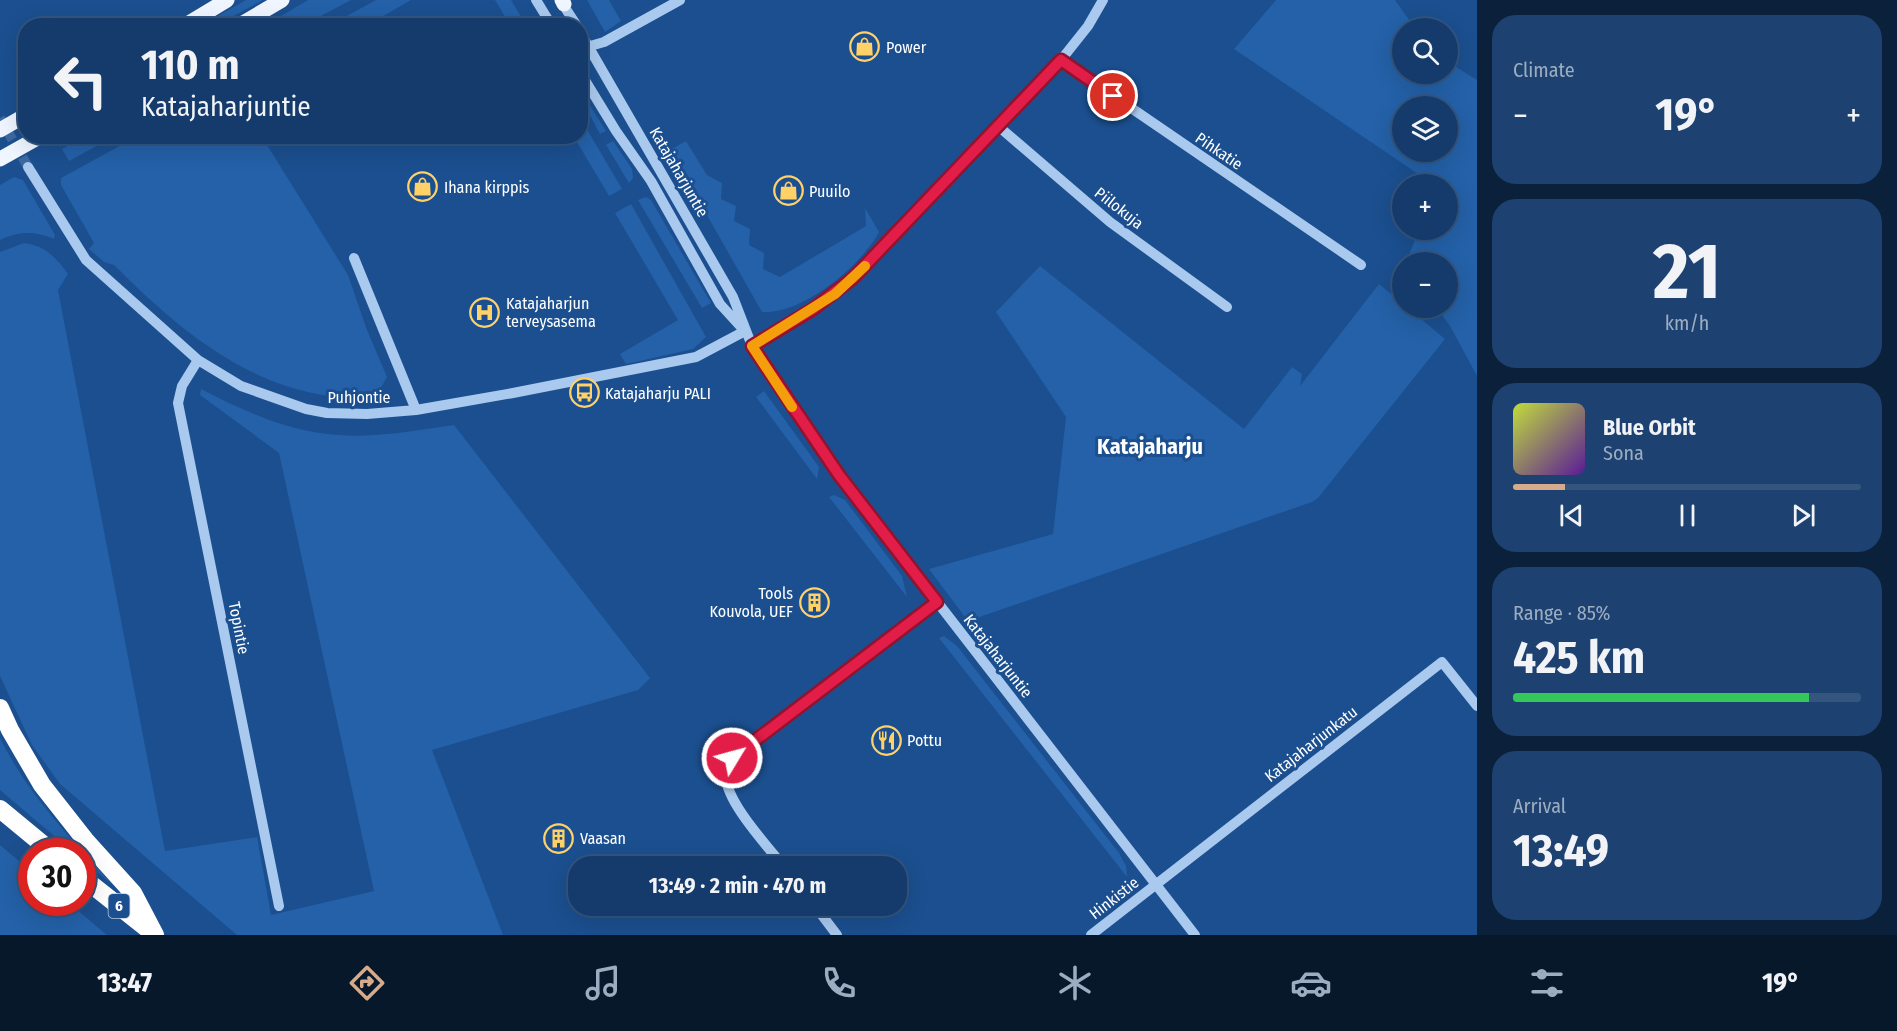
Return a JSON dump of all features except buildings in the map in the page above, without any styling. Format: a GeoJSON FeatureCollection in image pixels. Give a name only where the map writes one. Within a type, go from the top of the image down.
{"type":"FeatureCollection","features":[{"type":"Feature","properties":{"kind":"highway"},"geometry":{"type":"LineString","coordinates":[[0,708],[42,785],[86,841],[133,893],[155,935]]}},
{"type":"Feature","properties":{"kind":"highway"},"geometry":{"type":"LineString","coordinates":[[0,809],[35,838]]}},
{"type":"Feature","properties":{"kind":"highway","name":"6"},"geometry":{"type":"LineString","coordinates":[[96,888],[155,935]]}},
{"type":"Feature","properties":{"kind":"main road"},"geometry":{"type":"LineString","coordinates":[[197,18],[227,0]]}},
{"type":"Feature","properties":{"kind":"main road"},"geometry":{"type":"LineString","coordinates":[[252,18],[282,0]]}},
{"type":"Feature","properties":{"kind":"main road"},"geometry":{"type":"LineString","coordinates":[[0,130],[18,120]]}},
{"type":"Feature","properties":{"kind":"main road"},"geometry":{"type":"LineString","coordinates":[[0,159],[26,144]]}},
{"type":"Feature","properties":{"kind":"street"},"geometry":{"type":"LineString","coordinates":[[536,0],[547,18]]}},
{"type":"Feature","properties":{"kind":"street"},"geometry":{"type":"LineString","coordinates":[[588,47],[604,42],[680,0]]}},
{"type":"Feature","properties":{"kind":"street"},"geometry":{"type":"LineString","coordinates":[[752,346],[813,309],[853,278],[1061,60],[1088,26],[1103,0]]}},
{"type":"Feature","properties":{"kind":"street"},"geometry":{"type":"LineString","coordinates":[[562,1],[572,18]]}},
{"type":"Feature","properties":{"kind":"street","name":"Katajaharjuntie"},"geometry":{"type":"LineString","coordinates":[[588,53],[733,297],[752,346],[839,475],[1195,935]]}},
{"type":"Feature","properties":{"kind":"street","name":"Pihkatie"},"geometry":{"type":"LineString","coordinates":[[1061,60],[1361,265]]}},
{"type":"Feature","properties":{"kind":"street","name":"Katajaharjuntie"},"geometry":{"type":"LineString","coordinates":[[588,85],[615,131],[651,181],[720,304],[745,332]]}},
{"type":"Feature","properties":{"kind":"street","name":"Piilokuja"},"geometry":{"type":"LineString","coordinates":[[998,126],[1110,222],[1227,307]]}},
{"type":"Feature","properties":{"kind":"street","name":"Puhjontie"},"geometry":{"type":"LineString","coordinates":[[28,167],[86,260],[198,360],[241,386],[306,410],[349,415],[416,410],[696,357],[745,332]]}},
{"type":"Feature","properties":{"kind":"street"},"geometry":{"type":"LineString","coordinates":[[354,258],[416,410]]}},
{"type":"Feature","properties":{"kind":"street","name":"Topintie"},"geometry":{"type":"LineString","coordinates":[[198,360],[182,386],[178,403],[279,906]]}},
{"type":"Feature","properties":{"kind":"street"},"geometry":{"type":"LineString","coordinates":[[776,856],[732,799],[723,773],[727,764],[937,602]]}},
{"type":"Feature","properties":{"kind":"street","name":"Katajaharjunkatu"},"geometry":{"type":"LineString","coordinates":[[1155,885],[1442,662],[1477,706]]}},
{"type":"Feature","properties":{"kind":"street","name":"Hinkistie"},"geometry":{"type":"LineString","coordinates":[[1091,935],[1155,885]]}},
{"type":"Feature","properties":{"kind":"street"},"geometry":{"type":"LineString","coordinates":[[823,916],[837,935]]}},
{"type":"Feature","properties":{"kind":"shaded area"},"geometry":{"type":"Polygon","coordinates":[[[246,0],[263,0],[230,18],[214,18],[246,0]]]}},
{"type":"Feature","properties":{"kind":"shaded area"},"geometry":{"type":"Polygon","coordinates":[[[308,0],[351,0],[317,18],[278,18],[308,0]]]}},
{"type":"Feature","properties":{"kind":"shaded area"},"geometry":{"type":"Polygon","coordinates":[[[376,0],[411,0],[380,18],[343,18],[376,0]]]}},
{"type":"Feature","properties":{"kind":"shaded area"},"geometry":{"type":"Polygon","coordinates":[[[495,0],[511,0],[522,18],[506,18],[495,0]]]}},
{"type":"Feature","properties":{"kind":"shaded area"},"geometry":{"type":"Polygon","coordinates":[[[587,0],[609,0],[621,21],[605,32],[587,0]]]}},
{"type":"Feature","properties":{"kind":"shaded area"},"geometry":{"type":"Polygon","coordinates":[[[1276,0],[1395,0],[1408,18],[1392,18],[1392,84],[1458,84],[1458,68],[1477,80],[1477,376],[1444,318],[1458,318],[1458,252],[1410,252],[1415,240],[1458,240],[1458,174],[1418,174],[1400,162],[1458,162],[1458,96],[1392,96],[1392,156],[1234,49],[1276,0]]]}},
{"type":"Feature","properties":{"kind":"shaded area"},"geometry":{"type":"Polygon","coordinates":[[[588,103],[606,131],[600,134],[588,112],[588,103]]]}},
{"type":"Feature","properties":{"kind":"shaded area"},"geometry":{"type":"Polygon","coordinates":[[[588,131],[622,189],[609,196],[578,144],[588,144],[588,131]]]}},
{"type":"Feature","properties":{"kind":"shaded area"},"geometry":{"type":"Polygon","coordinates":[[[613,141],[632,169],[633,178],[629,183],[606,145],[613,141]]]}},
{"type":"Feature","properties":{"kind":"shaded area"},"geometry":{"type":"Polygon","coordinates":[[[686,141],[707,175],[722,183],[721,199],[736,206],[734,221],[750,229],[749,245],[764,253],[763,269],[780,277],[866,226],[865,208],[879,232],[859,259],[829,286],[795,306],[778,311],[762,312],[670,150],[686,141]]]}},
{"type":"Feature","properties":{"kind":"shaded area"},"geometry":{"type":"Polygon","coordinates":[[[71,144],[100,144],[69,161],[62,149],[71,144]]]}},
{"type":"Feature","properties":{"kind":"shaded area"},"geometry":{"type":"Polygon","coordinates":[[[123,144],[266,144],[348,275],[367,330],[387,377],[377,395],[355,398],[339,397],[287,386],[259,375],[206,345],[158,307],[114,265],[104,262],[89,249],[94,243],[61,185],[61,178],[123,144]]]}},
{"type":"Feature","properties":{"kind":"shaded area"},"geometry":{"type":"Polygon","coordinates":[[[14,177],[23,180],[55,235],[54,239],[27,233],[0,240],[0,185],[14,177]]]}},
{"type":"Feature","properties":{"kind":"shaded area"},"geometry":{"type":"Polygon","coordinates":[[[646,197],[651,200],[711,303],[702,308],[638,200],[646,197]]]}},
{"type":"Feature","properties":{"kind":"shaded area"},"geometry":{"type":"Polygon","coordinates":[[[631,204],[706,337],[693,349],[626,364],[620,354],[678,320],[615,213],[631,204]]]}},
{"type":"Feature","properties":{"kind":"shaded area"},"geometry":{"type":"Polygon","coordinates":[[[24,243],[49,253],[68,274],[58,290],[165,851],[257,837],[271,915],[374,891],[279,453],[200,395],[201,389],[268,419],[322,433],[354,436],[454,425],[650,678],[638,690],[432,750],[503,935],[237,935],[60,784],[32,745],[0,676],[0,252],[24,243]]]}},
{"type":"Feature","properties":{"kind":"shaded area"},"geometry":{"type":"Polygon","coordinates":[[[1040,266],[1244,429],[1292,367],[1302,374],[1300,386],[1379,284],[1392,295],[1392,318],[1420,318],[1445,339],[1318,498],[1312,502],[968,621],[929,569],[1053,534],[1066,417],[996,312],[1040,266]]]}},
{"type":"Feature","properties":{"kind":"shaded area"},"geometry":{"type":"Polygon","coordinates":[[[764,391],[819,467],[817,479],[756,397],[764,391]]]}},
{"type":"Feature","properties":{"kind":"shaded area"},"geometry":{"type":"Polygon","coordinates":[[[834,495],[845,500],[902,576],[907,597],[829,497],[834,495]]]}},
{"type":"Feature","properties":{"kind":"shaded area"},"geometry":{"type":"Polygon","coordinates":[[[944,636],[957,646],[1119,853],[1126,866],[1127,877],[939,638],[944,636]]]}},
{"type":"Feature","properties":{"kind":"shaded area"},"geometry":{"type":"Polygon","coordinates":[[[0,738],[37,798],[71,838],[57,838],[0,790],[0,738]]]}},
{"type":"Feature","properties":{"kind":"shaded area"},"geometry":{"type":"Polygon","coordinates":[[[0,845],[18,860],[18,916],[84,916],[107,935],[0,935],[0,845]]]}},
{"type":"Feature","properties":{"kind":"shaded area"},"geometry":{"type":"Polygon","coordinates":[[[96,866],[114,886],[96,871],[96,866]]]}},
{"type":"Feature","properties":{"kind":"tunnel"},"geometry":{"type":"LineString","coordinates":[[0,118],[28,167]]}},
{"type":"Feature","properties":{"kind":"slow traffic"},"geometry":{"type":"LineString","coordinates":[[792,407],[752,346],[835,294],[865,266]]}},
{"type":"Feature","properties":{"kind":"place","name":"Power"},"geometry":{"type":"Point","coordinates":[865,47]}},
{"type":"Feature","properties":{"kind":"place","name":"Ihana kirppis"},"geometry":{"type":"Point","coordinates":[423,187]}},
{"type":"Feature","properties":{"kind":"place","name":"Puuilo"},"geometry":{"type":"Point","coordinates":[788,191]}},
{"type":"Feature","properties":{"kind":"place","name":"Katajaharjun terveysasema"},"geometry":{"type":"Point","coordinates":[485,312]}},
{"type":"Feature","properties":{"kind":"place","name":"Katajaharju PALI"},"geometry":{"type":"Point","coordinates":[584,393]}},
{"type":"Feature","properties":{"kind":"place","name":"Tools Kouvola, UEF"},"geometry":{"type":"Point","coordinates":[814,602]}},
{"type":"Feature","properties":{"kind":"place","name":"Pottu"},"geometry":{"type":"Point","coordinates":[886,740]}},
{"type":"Feature","properties":{"kind":"place","name":"Vaasan"},"geometry":{"type":"Point","coordinates":[559,838]}},
{"type":"Feature","properties":{"kind":"district","name":"Katajaharju"},"geometry":{"type":"Point","coordinates":[1150,446]}},
{"type":"Feature","properties":{"kind":"route"},"geometry":{"type":"LineString","coordinates":[[732,758],[937,602],[839,475],[752,346],[813,309],[853,278],[1061,60],[1113,96]]}}]}
